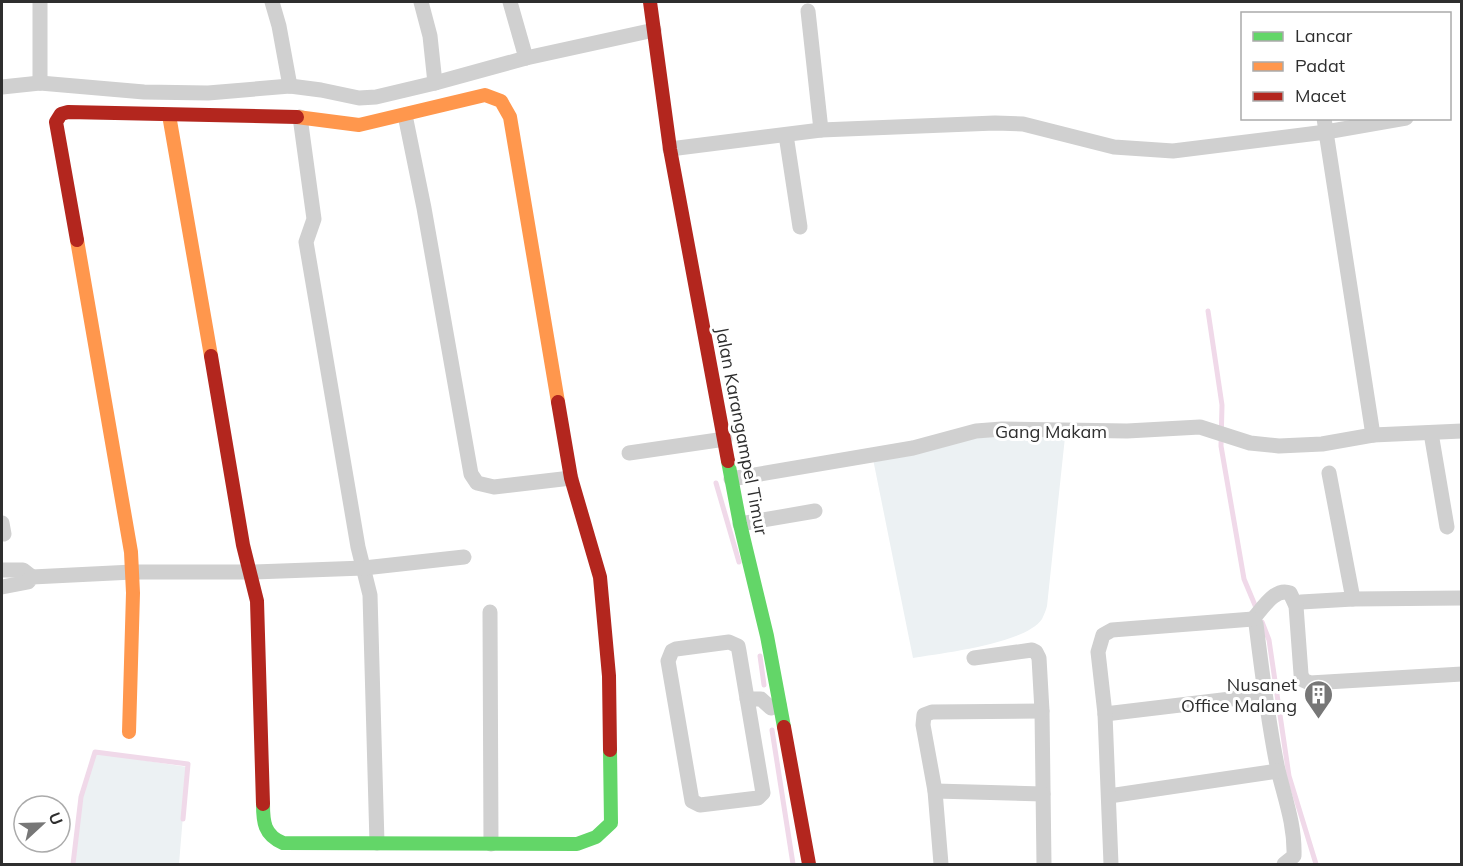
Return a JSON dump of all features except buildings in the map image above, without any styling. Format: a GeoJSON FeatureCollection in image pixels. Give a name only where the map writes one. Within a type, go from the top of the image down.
{"type":"FeatureCollection","features":[{"type":"Feature","properties":{"kind":"street"},"geometry":{"type":"LineString","coordinates":[[40,2],[40,83]]}},
{"type":"Feature","properties":{"kind":"street"},"geometry":{"type":"LineString","coordinates":[[272,2],[279,26],[290,86]]}},
{"type":"Feature","properties":{"kind":"street"},"geometry":{"type":"LineString","coordinates":[[421,2],[430,36],[435,83]]}},
{"type":"Feature","properties":{"kind":"street"},"geometry":{"type":"LineString","coordinates":[[510,2],[526,58]]}},
{"type":"Feature","properties":{"kind":"street","name":"Jalan Karangampel Timur"},"geometry":{"type":"LineString","coordinates":[[650,2],[670,149],[731,479],[765,628],[775,706],[809,864]]}},
{"type":"Feature","properties":{"kind":"street"},"geometry":{"type":"LineString","coordinates":[[808,11],[821,130]]}},
{"type":"Feature","properties":{"kind":"street"},"geometry":{"type":"LineString","coordinates":[[2,87],[40,83],[144,92],[208,93],[290,86],[359,98],[376,97],[526,58],[654,30]]}},
{"type":"Feature","properties":{"kind":"street"},"geometry":{"type":"LineString","coordinates":[[129,732],[133,572],[131,552],[56,122],[61,114],[68,112],[300,117],[359,125],[405,116],[485,94],[497,97],[505,104],[510,117],[571,478],[600,577],[609,676],[610,823],[603,834],[590,841],[577,844],[283,843],[274,840],[266,832],[263,822],[257,601],[243,545],[169,115]]}},
{"type":"Feature","properties":{"kind":"street"},"geometry":{"type":"LineString","coordinates":[[405,116],[424,208],[471,474],[477,483],[494,487],[571,478]]}},
{"type":"Feature","properties":{"kind":"street"},"geometry":{"type":"LineString","coordinates":[[300,117],[314,219],[306,242],[358,547],[370,595],[377,843]]}},
{"type":"Feature","properties":{"kind":"street"},"geometry":{"type":"LineString","coordinates":[[670,149],[821,130],[995,123],[1023,124],[1114,147],[1173,151],[1325,125],[1383,120]]}},
{"type":"Feature","properties":{"kind":"street"},"geometry":{"type":"LineString","coordinates":[[1325,125],[1373,435]]}},
{"type":"Feature","properties":{"kind":"street"},"geometry":{"type":"LineString","coordinates":[[786,135],[800,227]]}},
{"type":"Feature","properties":{"kind":"street","name":"Gang Makam"},"geometry":{"type":"LineString","coordinates":[[731,479],[913,448],[976,431],[1002,429],[1127,431],[1200,427],[1250,443],[1279,447],[1322,444],[1373,435],[1461,431]]}},
{"type":"Feature","properties":{"kind":"street"},"geometry":{"type":"LineString","coordinates":[[1431,433],[1447,527]]}},
{"type":"Feature","properties":{"kind":"street"},"geometry":{"type":"LineString","coordinates":[[629,453],[725,439]]}},
{"type":"Feature","properties":{"kind":"street"},"geometry":{"type":"LineString","coordinates":[[1329,473],[1353,599]]}},
{"type":"Feature","properties":{"kind":"street"},"geometry":{"type":"LineString","coordinates":[[740,524],[815,512]]}},
{"type":"Feature","properties":{"kind":"street"},"geometry":{"type":"LineString","coordinates":[[2,570],[23,570],[32,577],[133,572],[251,572],[364,568],[464,557]]}},
{"type":"Feature","properties":{"kind":"street"},"geometry":{"type":"LineString","coordinates":[[2,587],[28,582],[32,577]]}},
{"type":"Feature","properties":{"kind":"street"},"geometry":{"type":"LineString","coordinates":[[1284,864],[1294,856],[1293,826],[1278,771],[1264,695],[1256,624],[1257,615],[1277,593],[1285,591],[1290,593],[1296,606],[1299,664],[1304,680],[1310,682],[1461,674]]}},
{"type":"Feature","properties":{"kind":"street"},"geometry":{"type":"LineString","coordinates":[[1296,606],[1301,602],[1353,599],[1461,598]]}},
{"type":"Feature","properties":{"kind":"street"},"geometry":{"type":"LineString","coordinates":[[490,612],[491,844]]}},
{"type":"Feature","properties":{"kind":"street"},"geometry":{"type":"LineString","coordinates":[[1111,864],[1105,714],[1098,652],[1103,635],[1112,630],[1257,615]]}},
{"type":"Feature","properties":{"kind":"street"},"geometry":{"type":"LineString","coordinates":[[734,643],[739,651],[751,720],[763,793],[761,796],[705,806],[695,804],[692,801],[668,661],[672,651],[734,643]]}},
{"type":"Feature","properties":{"kind":"street"},"geometry":{"type":"LineString","coordinates":[[974,658],[1032,650],[1036,652],[1041,663],[1044,864]]}},
{"type":"Feature","properties":{"kind":"street"},"geometry":{"type":"LineString","coordinates":[[1105,714],[1264,695]]}},
{"type":"Feature","properties":{"kind":"street"},"geometry":{"type":"LineString","coordinates":[[747,699],[761,699],[775,706],[764,717],[751,720]]}},
{"type":"Feature","properties":{"kind":"street"},"geometry":{"type":"LineString","coordinates":[[941,864],[935,791],[923,725],[924,715],[932,712],[1042,711]]}},
{"type":"Feature","properties":{"kind":"street"},"geometry":{"type":"LineString","coordinates":[[1108,796],[1278,771]]}},
{"type":"Feature","properties":{"kind":"street"},"geometry":{"type":"LineString","coordinates":[[935,791],[1043,794]]}},
{"type":"Feature","properties":{"kind":"shaded area"},"geometry":{"type":"Polygon","coordinates":[[[972,435],[1065,437],[1047,606],[1042,619],[1033,628],[1019,635],[982,646],[913,658],[873,459],[972,435]]]}},
{"type":"Feature","properties":{"kind":"shaded area"},"geometry":{"type":"Polygon","coordinates":[[[96,753],[187,767],[179,864],[75,864],[82,799],[96,753]]]}},
{"type":"Feature","properties":{"kind":"waterway"},"geometry":{"type":"LineString","coordinates":[[1208,311],[1222,405],[1221,446],[1244,579],[1257,610]]}},
{"type":"Feature","properties":{"kind":"waterway"},"geometry":{"type":"LineString","coordinates":[[716,483],[739,562]]}},
{"type":"Feature","properties":{"kind":"waterway"},"geometry":{"type":"LineString","coordinates":[[1262,622],[1269,640],[1289,776],[1316,864]]}},
{"type":"Feature","properties":{"kind":"waterway"},"geometry":{"type":"LineString","coordinates":[[760,656],[764,685]]}},
{"type":"Feature","properties":{"kind":"waterway"},"geometry":{"type":"LineString","coordinates":[[772,730],[793,864]]}},
{"type":"Feature","properties":{"kind":"waterway"},"geometry":{"type":"LineString","coordinates":[[73,864],[81,797],[95,752],[188,764],[183,819]]}},
{"type":"Feature","properties":{"kind":"traffic: fast"},"geometry":{"type":"LineString","coordinates":[[728,461],[740,524],[767,636],[784,727]]}},
{"type":"Feature","properties":{"kind":"traffic: fast"},"geometry":{"type":"LineString","coordinates":[[263,804],[263,817],[268,832],[283,843],[577,844],[596,837],[611,823],[610,750]]}},
{"type":"Feature","properties":{"kind":"traffic: slow"},"geometry":{"type":"LineString","coordinates":[[297,117],[359,125],[485,95],[501,101],[510,117],[558,402]]}},
{"type":"Feature","properties":{"kind":"traffic: slow"},"geometry":{"type":"LineString","coordinates":[[169,115],[211,356]]}},
{"type":"Feature","properties":{"kind":"traffic: slow"},"geometry":{"type":"LineString","coordinates":[[77,240],[131,552],[133,593],[129,732]]}},
{"type":"Feature","properties":{"kind":"traffic: jam"},"geometry":{"type":"LineString","coordinates":[[650,2],[670,149],[728,461]]}},
{"type":"Feature","properties":{"kind":"traffic: jam"},"geometry":{"type":"LineString","coordinates":[[77,240],[56,122],[61,114],[68,112],[297,117]]}},
{"type":"Feature","properties":{"kind":"traffic: jam"},"geometry":{"type":"LineString","coordinates":[[211,356],[243,545],[257,601],[263,804]]}},
{"type":"Feature","properties":{"kind":"traffic: jam"},"geometry":{"type":"LineString","coordinates":[[558,402],[571,478],[600,577],[609,676],[610,750]]}},
{"type":"Feature","properties":{"kind":"traffic: jam"},"geometry":{"type":"LineString","coordinates":[[784,727],[809,864]]}},
{"type":"Feature","properties":{"kind":"place","name":"Nusanet Office Malang"},"geometry":{"type":"Point","coordinates":[1318,720]}}]}
